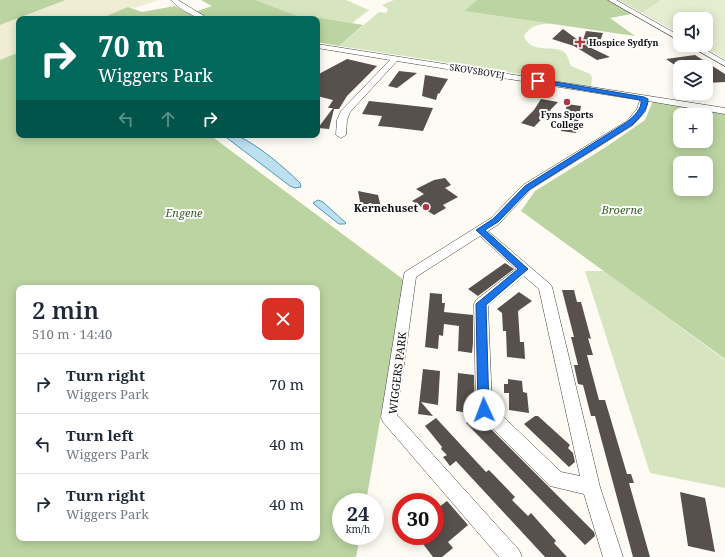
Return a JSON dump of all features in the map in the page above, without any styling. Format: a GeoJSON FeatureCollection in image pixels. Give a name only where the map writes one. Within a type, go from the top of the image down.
{"type":"FeatureCollection","features":[{"type":"Feature","properties":{"kind":"street"},"geometry":{"type":"LineString","coordinates":[[174,0],[181,6],[200,16]]}},
{"type":"Feature","properties":{"kind":"street"},"geometry":{"type":"LineString","coordinates":[[611,0],[673,34]]}},
{"type":"Feature","properties":{"kind":"street","name":"SKOVSBOVEJ"},"geometry":{"type":"LineString","coordinates":[[320,46],[725,111]]}},
{"type":"Feature","properties":{"kind":"street"},"geometry":{"type":"LineString","coordinates":[[704,52],[725,64]]}},
{"type":"Feature","properties":{"kind":"street"},"geometry":{"type":"LineString","coordinates":[[352,129],[342,132],[342,120],[346,111],[395,59]]}},
{"type":"Feature","properties":{"kind":"street","name":"WIGGERS PARK"},"geometry":{"type":"LineString","coordinates":[[512,557],[444,477],[389,417],[410,275],[496,220],[527,187],[630,123],[638,115],[645,104],[644,99]]}},
{"type":"Feature","properties":{"kind":"street"},"geometry":{"type":"LineString","coordinates":[[480,230],[545,287],[591,487],[613,557]]}},
{"type":"Feature","properties":{"kind":"street"},"geometry":{"type":"LineString","coordinates":[[524,269],[481,304],[484,410],[556,480],[591,487]]}},
{"type":"Feature","properties":{"kind":"shaded area"},"geometry":{"type":"Polygon","coordinates":[[[67,0],[159,0],[135,8],[128,7],[106,16],[24,16],[67,0]]]}},
{"type":"Feature","properties":{"kind":"shaded area"},"geometry":{"type":"Polygon","coordinates":[[[16,19],[16,53],[0,60],[0,25],[16,19]]]}},
{"type":"Feature","properties":{"kind":"green space"},"geometry":{"type":"Polygon","coordinates":[[[0,0],[66,0],[24,16],[16,16],[16,19],[0,25],[0,0]]]}},
{"type":"Feature","properties":{"kind":"green space"},"geometry":{"type":"Polygon","coordinates":[[[201,0],[256,0],[298,16],[205,16],[194,12],[212,6],[201,0]]]}},
{"type":"Feature","properties":{"kind":"green space"},"geometry":{"type":"Polygon","coordinates":[[[256,0],[346,0],[369,10],[352,23],[320,18],[320,16],[298,16],[256,0]]]}},
{"type":"Feature","properties":{"kind":"green space"},"geometry":{"type":"Polygon","coordinates":[[[394,0],[477,0],[464,11],[551,24],[539,25],[529,29],[524,36],[527,42],[537,47],[564,52],[571,66],[590,74],[592,77],[591,87],[502,71],[339,46],[379,12],[386,13],[388,9],[382,5],[394,0]]]}},
{"type":"Feature","properties":{"kind":"green space"},"geometry":{"type":"Polygon","coordinates":[[[477,0],[607,0],[632,14],[610,18],[635,36],[464,11],[477,0]]]}},
{"type":"Feature","properties":{"kind":"green space"},"geometry":{"type":"Polygon","coordinates":[[[618,0],[662,0],[642,13],[618,0]]]}},
{"type":"Feature","properties":{"kind":"green space"},"geometry":{"type":"Polygon","coordinates":[[[663,0],[725,0],[725,59],[712,52],[713,12],[673,12],[673,30],[642,13],[663,0]]]}},
{"type":"Feature","properties":{"kind":"green space"},"geometry":{"type":"Polygon","coordinates":[[[175,6],[193,16],[106,16],[128,7],[142,12],[175,6]]]}},
{"type":"Feature","properties":{"kind":"green space"},"geometry":{"type":"Polygon","coordinates":[[[320,18],[363,25],[339,46],[320,43],[320,18]]]}},
{"type":"Feature","properties":{"kind":"green space","name":"Engene"},"geometry":{"type":"Polygon","coordinates":[[[16,53],[16,138],[214,138],[404,280],[368,493],[332,493],[332,545],[358,545],[356,557],[0,557],[0,60],[16,53]]]}},
{"type":"Feature","properties":{"kind":"green space","name":"Broerne"},"geometry":{"type":"Polygon","coordinates":[[[653,101],[699,108],[673,108],[673,148],[713,148],[713,110],[725,112],[725,359],[521,211],[535,191],[606,147],[645,120],[653,101]]]}},
{"type":"Feature","properties":{"kind":"green space"},"geometry":{"type":"Polygon","coordinates":[[[585,271],[604,271],[725,360],[725,488],[650,473],[585,271]]]}},
{"type":"Feature","properties":{"kind":"water"},"geometry":{"type":"Polygon","coordinates":[[[227,138],[242,138],[254,145],[286,170],[300,183],[301,187],[295,188],[290,186],[227,138]]]}},
{"type":"Feature","properties":{"kind":"water"},"geometry":{"type":"Polygon","coordinates":[[[318,200],[323,202],[346,223],[339,224],[313,203],[318,200]]]}},
{"type":"Feature","properties":{"kind":"building"},"geometry":{"type":"Polygon","coordinates":[[[563,29],[582,43],[586,31],[603,33],[599,44],[585,45],[610,57],[597,60],[574,46],[552,39],[563,29]]]}},
{"type":"Feature","properties":{"kind":"building"},"geometry":{"type":"Polygon","coordinates":[[[695,55],[703,60],[673,60],[673,64],[666,59],[695,55]]]}},
{"type":"Feature","properties":{"kind":"building"},"geometry":{"type":"Polygon","coordinates":[[[347,59],[377,66],[347,96],[339,109],[334,109],[329,129],[320,128],[320,125],[333,108],[328,108],[333,100],[320,97],[320,73],[347,59]]]}},
{"type":"Feature","properties":{"kind":"building"},"geometry":{"type":"Polygon","coordinates":[[[713,66],[725,74],[725,82],[713,83],[713,66]]]}},
{"type":"Feature","properties":{"kind":"building"},"geometry":{"type":"Polygon","coordinates":[[[399,71],[417,73],[397,88],[388,86],[399,71]]]}},
{"type":"Feature","properties":{"kind":"building"},"geometry":{"type":"Polygon","coordinates":[[[425,75],[448,79],[439,94],[438,93],[436,100],[422,96],[425,75]]]}},
{"type":"Feature","properties":{"kind":"building"},"geometry":{"type":"Polygon","coordinates":[[[541,99],[558,102],[534,127],[521,123],[534,110],[541,99]]]}},
{"type":"Feature","properties":{"kind":"building"},"geometry":{"type":"Polygon","coordinates":[[[369,101],[433,108],[423,131],[378,126],[382,116],[362,114],[369,101]]]}},
{"type":"Feature","properties":{"kind":"building"},"geometry":{"type":"Polygon","coordinates":[[[567,104],[581,106],[576,133],[561,131],[567,104]]]}},
{"type":"Feature","properties":{"kind":"building"},"geometry":{"type":"Polygon","coordinates":[[[445,178],[451,185],[445,188],[458,197],[443,205],[446,208],[434,215],[412,201],[424,194],[416,189],[434,180],[445,178]]]}},
{"type":"Feature","properties":{"kind":"building"},"geometry":{"type":"Polygon","coordinates":[[[358,191],[378,195],[381,207],[370,203],[361,207],[358,191]]]}},
{"type":"Feature","properties":{"kind":"building"},"geometry":{"type":"Polygon","coordinates":[[[505,263],[514,269],[478,296],[468,289],[505,263]]]}},
{"type":"Feature","properties":{"kind":"building"},"geometry":{"type":"Polygon","coordinates":[[[562,290],[574,290],[577,302],[581,302],[591,339],[588,338],[593,355],[587,355],[599,400],[605,400],[627,474],[631,474],[634,483],[629,483],[650,557],[633,557],[595,416],[591,416],[583,385],[578,384],[574,365],[578,365],[571,337],[574,337],[562,290]]]}},
{"type":"Feature","properties":{"kind":"building"},"geometry":{"type":"Polygon","coordinates":[[[519,292],[532,301],[518,311],[520,342],[524,342],[525,359],[507,357],[506,331],[503,331],[502,313],[497,309],[519,292]]]}},
{"type":"Feature","properties":{"kind":"building"},"geometry":{"type":"Polygon","coordinates":[[[430,293],[442,294],[442,303],[445,303],[444,312],[473,315],[472,353],[458,351],[459,326],[444,324],[443,336],[439,335],[438,349],[425,347],[430,293]]]}},
{"type":"Feature","properties":{"kind":"building"},"geometry":{"type":"Polygon","coordinates":[[[423,369],[440,371],[438,405],[421,402],[433,416],[418,414],[423,369]]]}},
{"type":"Feature","properties":{"kind":"building"},"geometry":{"type":"Polygon","coordinates":[[[458,373],[474,375],[475,414],[456,411],[458,373]]]}},
{"type":"Feature","properties":{"kind":"building"},"geometry":{"type":"Polygon","coordinates":[[[508,379],[522,381],[523,392],[527,393],[529,413],[509,410],[509,393],[504,393],[504,384],[508,384],[508,379]]]}},
{"type":"Feature","properties":{"kind":"building"},"geometry":{"type":"Polygon","coordinates":[[[477,415],[594,532],[595,536],[585,545],[466,423],[477,415]]]}},
{"type":"Feature","properties":{"kind":"building"},"geometry":{"type":"Polygon","coordinates":[[[535,416],[538,416],[570,445],[568,448],[573,453],[575,462],[569,467],[524,424],[535,416]]]}},
{"type":"Feature","properties":{"kind":"building"},"geometry":{"type":"Polygon","coordinates":[[[436,418],[486,472],[489,470],[515,497],[512,500],[528,516],[531,513],[556,541],[554,543],[567,557],[545,557],[456,461],[450,466],[443,457],[447,455],[441,449],[442,447],[425,426],[436,418]]]}},
{"type":"Feature","properties":{"kind":"building"},"geometry":{"type":"Polygon","coordinates":[[[680,492],[705,498],[715,552],[688,546],[680,492]]]}},
{"type":"Feature","properties":{"kind":"building"},"geometry":{"type":"Polygon","coordinates":[[[447,501],[468,525],[448,542],[453,548],[442,557],[433,557],[424,545],[444,545],[444,503],[447,501]]]}},
{"type":"Feature","properties":{"kind":"place","name":"Hospice Sydfyn"},"geometry":{"type":"Point","coordinates":[580,42]}},
{"type":"Feature","properties":{"kind":"place","name":"Fyns Sports College"},"geometry":{"type":"Point","coordinates":[567,102]}},
{"type":"Feature","properties":{"kind":"place","name":"Kernehuset"},"geometry":{"type":"Point","coordinates":[426,207]}},
{"type":"Feature","properties":{"kind":"route"},"geometry":{"type":"LineString","coordinates":[[484,410],[481,304],[524,269],[480,230],[496,220],[527,187],[630,123],[638,115],[645,104],[644,99],[538,81]]}}]}
